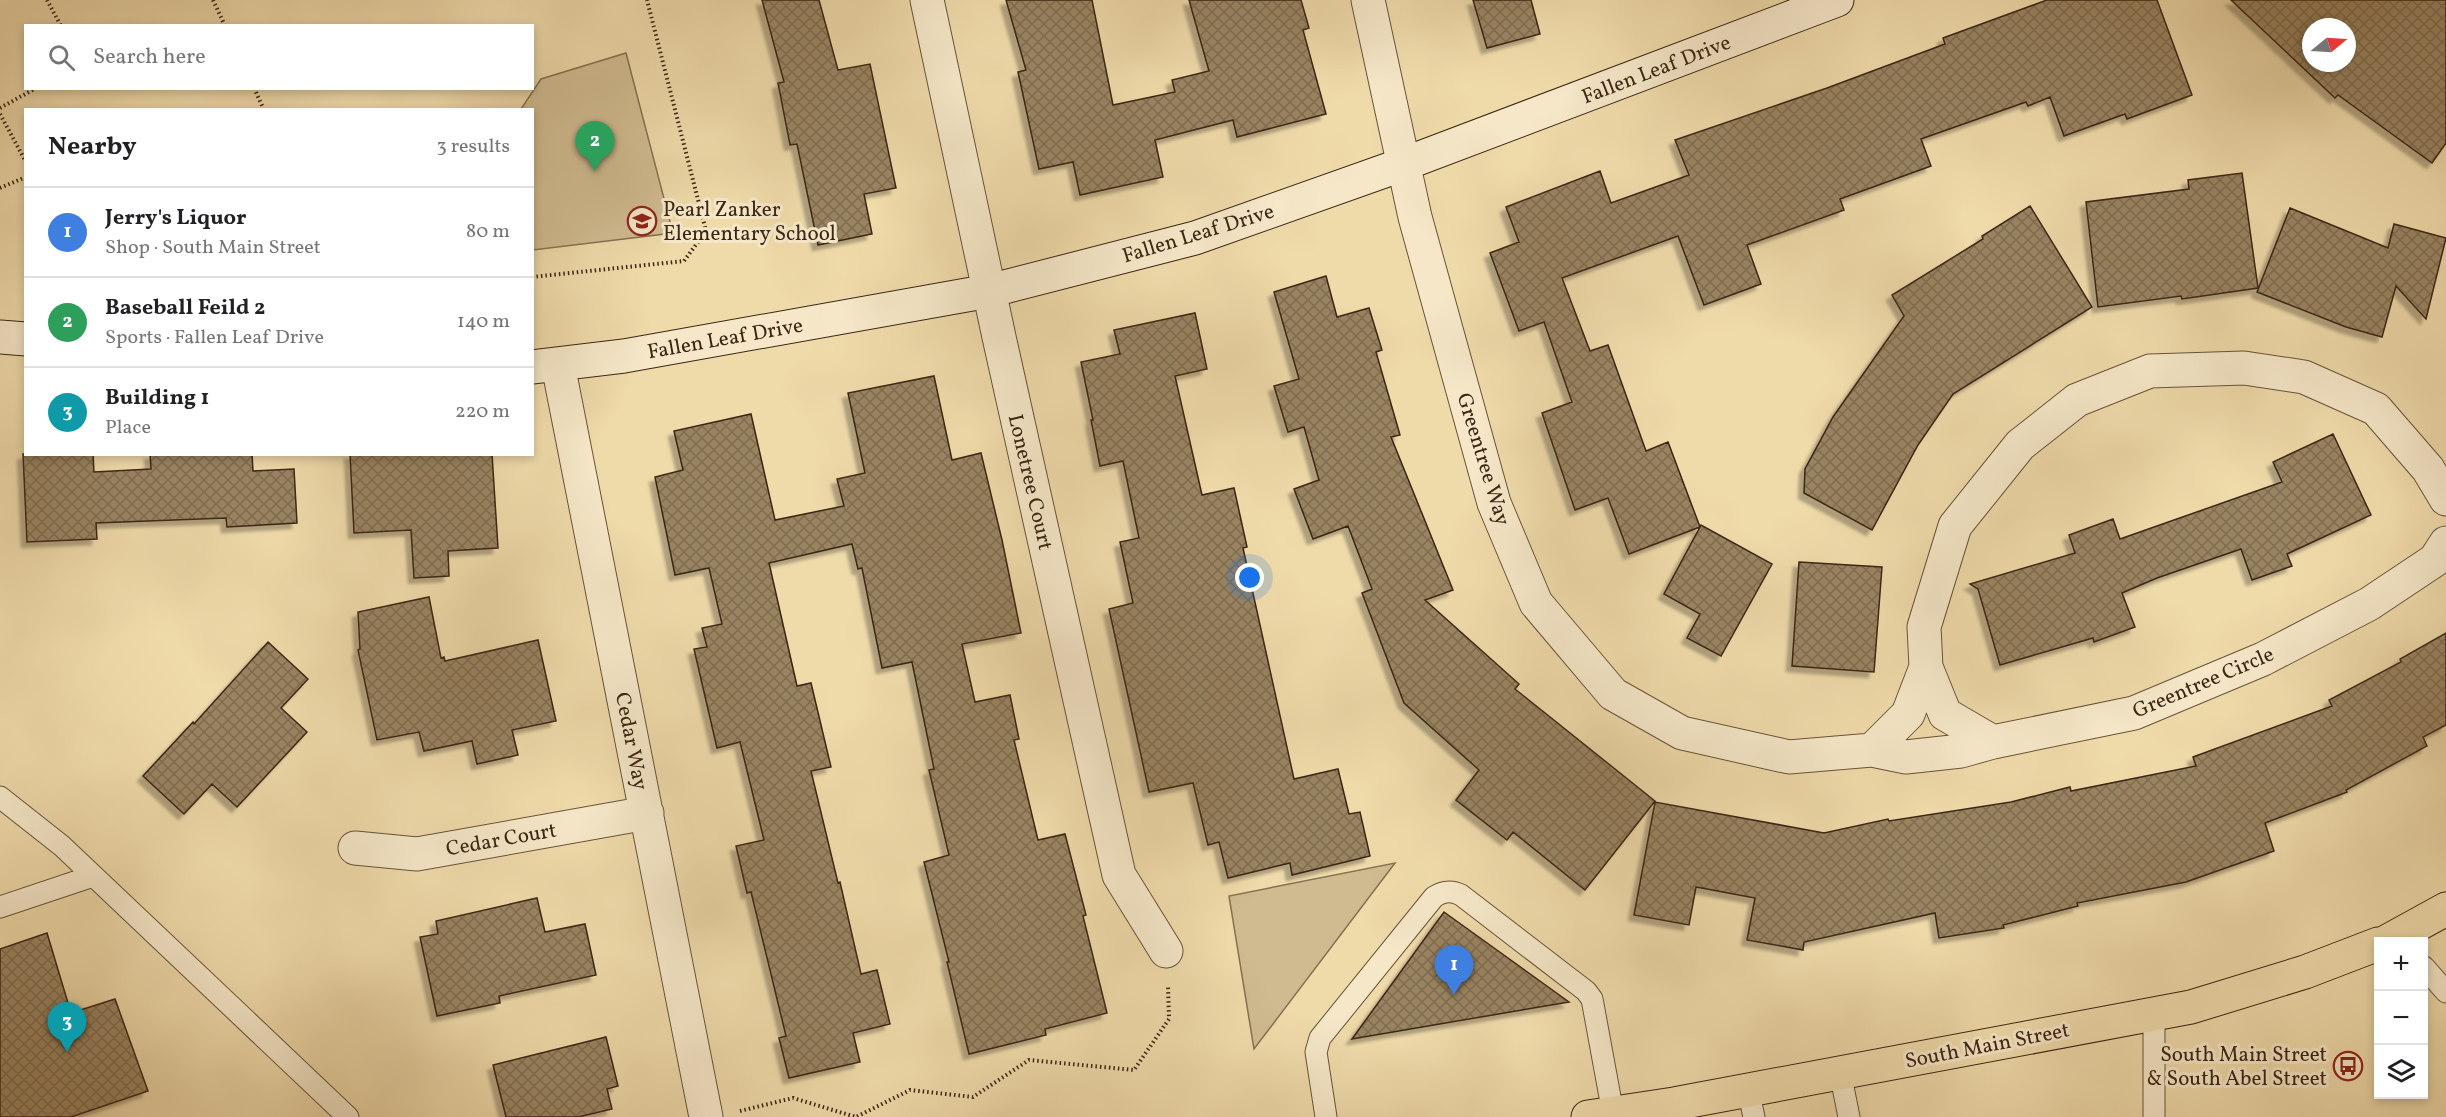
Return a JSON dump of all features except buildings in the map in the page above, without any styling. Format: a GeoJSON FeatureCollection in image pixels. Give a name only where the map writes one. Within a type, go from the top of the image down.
{"type":"FeatureCollection","features":[{"type":"Feature","properties":{"kind":"main road","name":"South Main Street"},"geometry":{"type":"LineString","coordinates":[[2398,937],[2441,914]]}},
{"type":"Feature","properties":{"kind":"main road","name":"South Main Street"},"geometry":{"type":"LineString","coordinates":[[1601,1115],[1751,1103],[1840,1072],[2191,1007],[2305,972],[2374,947]]}},
{"type":"Feature","properties":{"kind":"street","name":"Lonetree Court"},"geometry":{"type":"LineString","coordinates":[[927,0],[989,291],[1119,875],[1166,951]]}},
{"type":"Feature","properties":{"kind":"street","name":"Greentree Way"},"geometry":{"type":"LineString","coordinates":[[1368,0],[1416,217],[1494,503],[1536,603],[1612,694],[1682,733],[1789,757],[1872,750],[1906,757],[1961,751],[1993,742]]}},
{"type":"Feature","properties":{"kind":"street","name":"Fallen Leaf Drive"},"geometry":{"type":"LineString","coordinates":[[545,366],[624,356],[989,291],[1195,238],[1404,164],[1818,4]]}},
{"type":"Feature","properties":{"kind":"street"},"geometry":{"type":"LineString","coordinates":[[0,337],[24,339]]}},
{"type":"Feature","properties":{"kind":"street","name":"Cedar Way"},"geometry":{"type":"LineString","coordinates":[[545,366],[719,1115]]}},
{"type":"Feature","properties":{"kind":"street"},"geometry":{"type":"LineString","coordinates":[[1993,742],[1945,714],[1926,667],[1924,627],[1955,526],[2019,445],[2077,400],[2150,371],[2244,368],[2304,377],[2376,409],[2428,469],[2446,499]]}},
{"type":"Feature","properties":{"kind":"street","name":"Greentree Circle"},"geometry":{"type":"LineString","coordinates":[[1993,742],[2134,713],[2263,659],[2368,604],[2435,560],[2446,543]]}},
{"type":"Feature","properties":{"kind":"street"},"geometry":{"type":"LineString","coordinates":[[1872,750],[1908,714],[1926,667]]}},
{"type":"Feature","properties":{"kind":"street","name":"Cedar Court"},"geometry":{"type":"LineString","coordinates":[[355,848],[417,854],[647,813]]}},
{"type":"Feature","properties":{"kind":"lane"},"geometry":{"type":"LineString","coordinates":[[0,797],[62,846],[341,1116]]}},
{"type":"Feature","properties":{"kind":"lane"},"geometry":{"type":"LineString","coordinates":[[0,907],[93,876]]}},
{"type":"Feature","properties":{"kind":"lane"},"geometry":{"type":"LineString","coordinates":[[1326,1117],[1316,1052],[1320,1038],[1434,897],[1441,892],[1453,891],[1586,991],[1592,999],[1601,1115]]}},
{"type":"Feature","properties":{"kind":"lane"},"geometry":{"type":"LineString","coordinates":[[2428,972],[2446,992]]}},
{"type":"Feature","properties":{"kind":"lane"},"geometry":{"type":"LineString","coordinates":[[2154,1014],[2154,1117]]}},
{"type":"Feature","properties":{"kind":"lane"},"geometry":{"type":"LineString","coordinates":[[1840,1072],[1849,1117]]}},
{"type":"Feature","properties":{"kind":"path"},"geometry":{"type":"LineString","coordinates":[[47,0],[60,24]]}},
{"type":"Feature","properties":{"kind":"path"},"geometry":{"type":"LineString","coordinates":[[213,0],[224,24]]}},
{"type":"Feature","properties":{"kind":"path"},"geometry":{"type":"LineString","coordinates":[[534,277],[684,261],[706,231],[647,0]]}},
{"type":"Feature","properties":{"kind":"path"},"geometry":{"type":"LineString","coordinates":[[0,108],[32,90]]}},
{"type":"Feature","properties":{"kind":"path"},"geometry":{"type":"LineString","coordinates":[[255,90],[263,108]]}},
{"type":"Feature","properties":{"kind":"path"},"geometry":{"type":"LineString","coordinates":[[0,114],[24,158]]}},
{"type":"Feature","properties":{"kind":"path"},"geometry":{"type":"LineString","coordinates":[[0,188],[24,178]]}},
{"type":"Feature","properties":{"kind":"path"},"geometry":{"type":"LineString","coordinates":[[719,1115],[793,1098],[856,1116],[910,1090],[973,1097],[1029,1060],[1134,1070],[1169,1019],[1166,951]]}},
{"type":"Feature","properties":{"kind":"shaded area"},"geometry":{"type":"Polygon","coordinates":[[[626,53],[673,233],[534,250],[534,108],[522,108],[541,79],[626,53]]]}},
{"type":"Feature","properties":{"kind":"shaded area"},"geometry":{"type":"Polygon","coordinates":[[[1395,863],[1254,1049],[1229,896],[1395,863]]]}},
{"type":"Feature","properties":{"kind":"place","name":"Baseball Feild 2"},"geometry":{"type":"Point","coordinates":[595,171]}},
{"type":"Feature","properties":{"kind":"place","name":"Pearl Zanker Elementary School"},"geometry":{"type":"Point","coordinates":[642,221]}},
{"type":"Feature","properties":{"kind":"place","name":"Jerry's Liquor"},"geometry":{"type":"Point","coordinates":[1454,995]}},
{"type":"Feature","properties":{"kind":"place","name":"Building 1"},"geometry":{"type":"Point","coordinates":[67,1052]}},
{"type":"Feature","properties":{"kind":"place","name":"South Main Street & South Abel Street"},"geometry":{"type":"Point","coordinates":[2348,1066]}}]}
